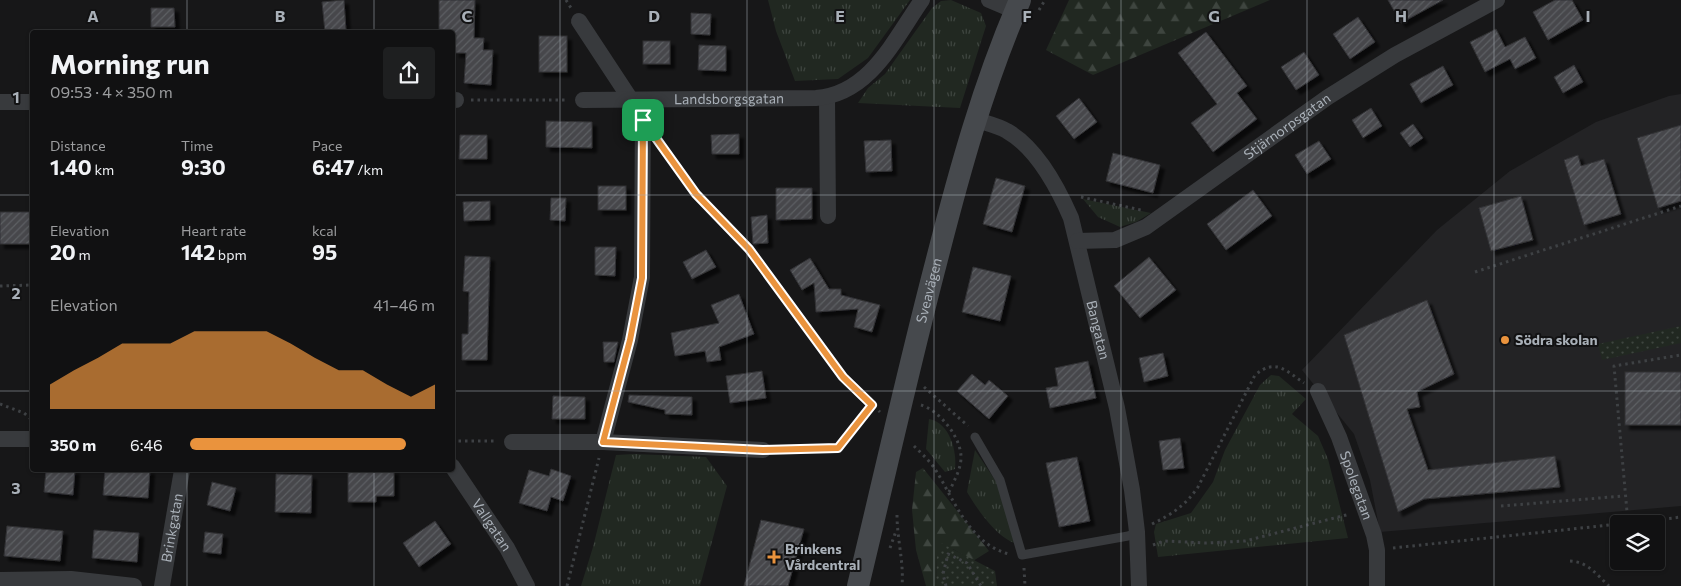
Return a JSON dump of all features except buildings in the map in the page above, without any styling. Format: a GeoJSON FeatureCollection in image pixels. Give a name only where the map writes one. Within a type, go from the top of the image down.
{"type":"FeatureCollection","features":[{"type":"Feature","properties":{"kind":"main road","name":"Sveavägen"},"geometry":{"type":"LineString","coordinates":[[858,586],[904,388],[974,120],[1017,6]]}},
{"type":"Feature","properties":{"kind":"street","name":"Landsborgsgatan"},"geometry":{"type":"LineString","coordinates":[[583,100],[827,97],[851,89],[870,74],[922,0]]}},
{"type":"Feature","properties":{"kind":"street"},"geometry":{"type":"LineString","coordinates":[[989,0],[1017,6]]}},
{"type":"Feature","properties":{"kind":"street","name":"Stjärnorpsgatan"},"geometry":{"type":"LineString","coordinates":[[1077,241],[1115,240],[1131,235],[1164,214],[1328,97],[1395,55],[1497,0]]}},
{"type":"Feature","properties":{"kind":"street"},"geometry":{"type":"LineString","coordinates":[[579,21],[637,100],[643,120],[642,278],[630,340],[603,442]]}},
{"type":"Feature","properties":{"kind":"street"},"geometry":{"type":"LineString","coordinates":[[827,97],[828,216]]}},
{"type":"Feature","properties":{"kind":"street"},"geometry":{"type":"LineString","coordinates":[[0,102],[30,102]]}},
{"type":"Feature","properties":{"kind":"street","name":"Bangatan"},"geometry":{"type":"LineString","coordinates":[[974,120],[999,127],[1021,141],[1036,158],[1071,218],[1117,408],[1132,490],[1139,586]]}},
{"type":"Feature","properties":{"kind":"street","name":"Spolegatan"},"geometry":{"type":"LineString","coordinates":[[1318,391],[1339,437],[1365,510],[1377,550],[1377,586]]}},
{"type":"Feature","properties":{"kind":"street"},"geometry":{"type":"LineString","coordinates":[[0,439],[30,439]]}},
{"type":"Feature","properties":{"kind":"street"},"geometry":{"type":"LineString","coordinates":[[512,442],[603,442],[763,450]]}},
{"type":"Feature","properties":{"kind":"street","name":"Vallgatan"},"geometry":{"type":"LineString","coordinates":[[455,470],[507,548],[527,586]]}},
{"type":"Feature","properties":{"kind":"street","name":"Brinkgatan"},"geometry":{"type":"LineString","coordinates":[[162,586],[182,472]]}},
{"type":"Feature","properties":{"kind":"street"},"geometry":{"type":"LineString","coordinates":[[0,580],[71,579],[134,586]]}},
{"type":"Feature","properties":{"kind":"lane"},"geometry":{"type":"LineString","coordinates":[[975,437],[1000,480],[1022,555],[1128,536],[1137,539]]}},
{"type":"Feature","properties":{"kind":"path"},"geometry":{"type":"LineString","coordinates":[[455,100],[583,100]]}},
{"type":"Feature","properties":{"kind":"path"},"geometry":{"type":"LineString","coordinates":[[643,120],[696,194],[755,256],[843,377],[883,414]]}},
{"type":"Feature","properties":{"kind":"path"},"geometry":{"type":"LineString","coordinates":[[1058,193],[1164,214]]}},
{"type":"Feature","properties":{"kind":"path"},"geometry":{"type":"LineString","coordinates":[[1475,272],[1681,206]]}},
{"type":"Feature","properties":{"kind":"path"},"geometry":{"type":"LineString","coordinates":[[0,286],[30,285]]}},
{"type":"Feature","properties":{"kind":"path"},"geometry":{"type":"LineString","coordinates":[[1627,515],[1614,366],[1681,355]]}},
{"type":"Feature","properties":{"kind":"path"},"geometry":{"type":"LineString","coordinates":[[1318,391],[1275,365],[1266,366],[1255,375],[1246,390],[1198,487],[1189,500],[1137,539],[1150,546],[1164,540],[1206,543],[1245,541],[1365,510]]}},
{"type":"Feature","properties":{"kind":"path"},"geometry":{"type":"LineString","coordinates":[[934,394],[969,426],[975,437]]}},
{"type":"Feature","properties":{"kind":"path"},"geometry":{"type":"LineString","coordinates":[[915,403],[935,413],[951,431],[959,446],[960,466],[948,492]]}},
{"type":"Feature","properties":{"kind":"path"},"geometry":{"type":"LineString","coordinates":[[0,404],[24,413],[30,418]]}},
{"type":"Feature","properties":{"kind":"path"},"geometry":{"type":"LineString","coordinates":[[763,450],[838,448],[872,405]]}},
{"type":"Feature","properties":{"kind":"path"},"geometry":{"type":"LineString","coordinates":[[455,441],[512,442]]}},
{"type":"Feature","properties":{"kind":"path"},"geometry":{"type":"LineString","coordinates":[[567,586],[603,442]]}},
{"type":"Feature","properties":{"kind":"path"},"geometry":{"type":"LineString","coordinates":[[914,446],[933,467],[975,534],[1001,552],[1022,555],[1025,586]]}},
{"type":"Feature","properties":{"kind":"path"},"geometry":{"type":"LineString","coordinates":[[1501,506],[1624,496]]}},
{"type":"Feature","properties":{"kind":"path"},"geometry":{"type":"LineString","coordinates":[[899,505],[897,530],[903,569],[902,586]]}},
{"type":"Feature","properties":{"kind":"path"},"geometry":{"type":"LineString","coordinates":[[1665,519],[1681,517]]}},
{"type":"Feature","properties":{"kind":"path"},"geometry":{"type":"LineString","coordinates":[[1377,550],[1610,525]]}},
{"type":"Feature","properties":{"kind":"path"},"geometry":{"type":"LineString","coordinates":[[888,551],[897,530]]}},
{"type":"Feature","properties":{"kind":"path"},"geometry":{"type":"LineString","coordinates":[[946,586],[943,574],[948,554],[967,562],[981,586]]}},
{"type":"Feature","properties":{"kind":"path"},"geometry":{"type":"LineString","coordinates":[[1570,561],[1580,562],[1589,566],[1609,586]]}},
{"type":"Feature","properties":{"kind":"shaded area","name":"Södra skolan"},"geometry":{"type":"Polygon","coordinates":[[[1681,94],[1681,506],[1380,532],[1370,480],[1354,434],[1302,370],[1437,230],[1510,171],[1596,122],[1669,96],[1681,94]]]}},
{"type":"Feature","properties":{"kind":"green space"},"geometry":{"type":"Polygon","coordinates":[[[768,0],[910,0],[868,58],[838,79],[795,81],[776,31],[768,0]]]}},
{"type":"Feature","properties":{"kind":"green space"},"geometry":{"type":"Polygon","coordinates":[[[951,0],[981,13],[986,26],[960,108],[858,103],[868,88],[885,74],[932,8],[941,1],[951,0]]]}},
{"type":"Feature","properties":{"kind":"green space"},"geometry":{"type":"Polygon","coordinates":[[[1069,0],[1270,0],[1093,75],[1046,50],[1069,0]]]}},
{"type":"Feature","properties":{"kind":"green space"},"geometry":{"type":"Polygon","coordinates":[[[1083,199],[1151,213],[1136,222],[1120,227],[1098,217],[1083,199]]]}},
{"type":"Feature","properties":{"kind":"green space"},"geometry":{"type":"Polygon","coordinates":[[[1681,326],[1681,343],[1602,360],[1598,344],[1681,326]]]}},
{"type":"Feature","properties":{"kind":"green space"},"geometry":{"type":"Polygon","coordinates":[[[1271,375],[1279,376],[1306,399],[1292,414],[1318,436],[1328,459],[1348,538],[1158,557],[1154,532],[1156,524],[1191,513],[1213,482],[1225,450],[1260,385],[1271,375]]]}},
{"type":"Feature","properties":{"kind":"green space"},"geometry":{"type":"Polygon","coordinates":[[[929,419],[942,426],[951,439],[955,454],[955,469],[945,472],[926,449],[929,419]]]}},
{"type":"Feature","properties":{"kind":"green space"},"geometry":{"type":"Polygon","coordinates":[[[975,450],[999,486],[1018,544],[1003,537],[989,523],[967,492],[975,450]]]}},
{"type":"Feature","properties":{"kind":"green space"},"geometry":{"type":"Polygon","coordinates":[[[616,455],[706,457],[727,486],[700,586],[581,586],[593,547],[616,455]]]}},
{"type":"Feature","properties":{"kind":"green space"},"geometry":{"type":"Polygon","coordinates":[[[923,468],[989,551],[973,561],[953,549],[937,554],[936,586],[926,586],[916,550],[912,510],[916,472],[923,468]]]}},
{"type":"Feature","properties":{"kind":"green space"},"geometry":{"type":"Polygon","coordinates":[[[941,543],[995,571],[997,586],[936,586],[937,554],[941,543]]]}},
{"type":"Feature","properties":{"kind":"place","name":"Södra skolan"},"geometry":{"type":"Point","coordinates":[1505,340]}},
{"type":"Feature","properties":{"kind":"place","name":"Brinkens Vårdcentral"},"geometry":{"type":"Point","coordinates":[774,557]}},
{"type":"Feature","properties":{"kind":"route"},"geometry":{"type":"LineString","coordinates":[[643,120],[696,194],[761,264],[843,377],[872,405],[838,448],[763,450],[603,442],[630,340],[642,278],[643,120]]}}]}
